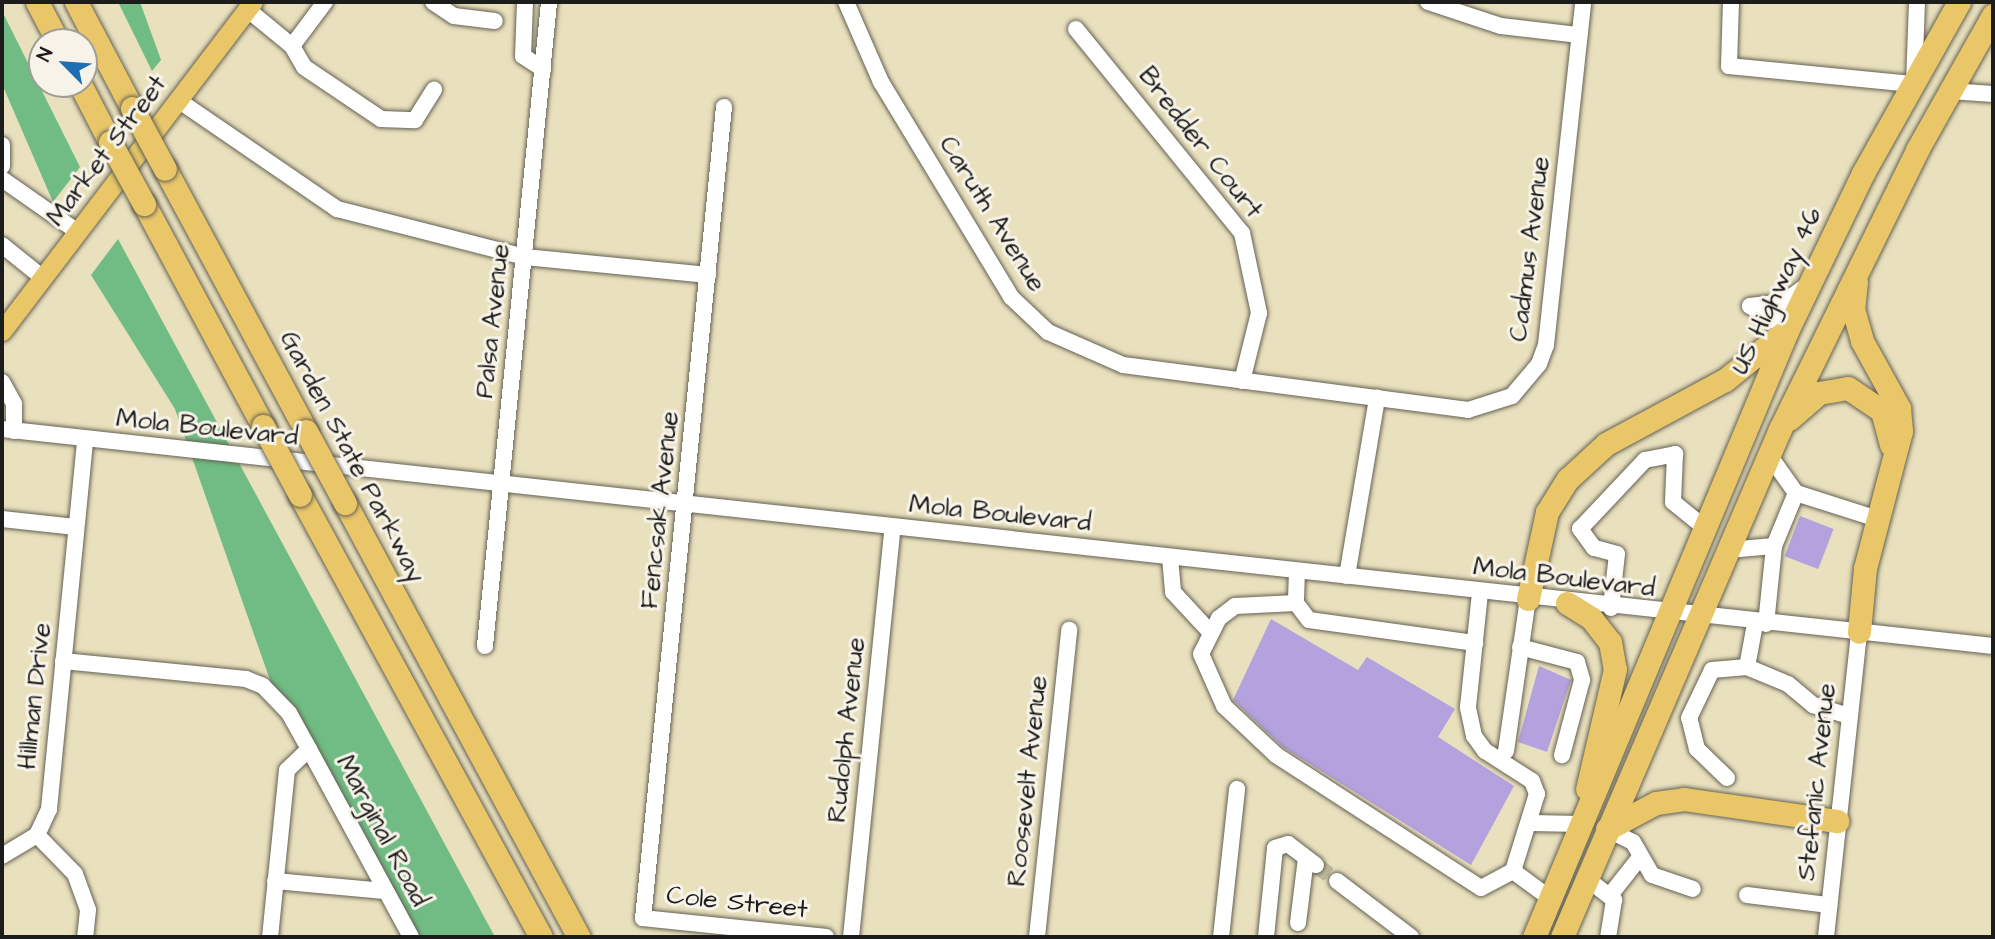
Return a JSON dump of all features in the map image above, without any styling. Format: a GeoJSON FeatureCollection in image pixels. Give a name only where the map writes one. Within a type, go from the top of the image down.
{"type":"FeatureCollection","features":[{"type":"Feature","properties":{"kind":"highway"},"geometry":{"type":"LineString","coordinates":[[37,2],[51,28]]}},
{"type":"Feature","properties":{"kind":"highway","name":"Garden State Parkway"},"geometry":{"type":"LineString","coordinates":[[76,2],[579,937]]}},
{"type":"Feature","properties":{"kind":"highway","name":"US Highway 46"},"geometry":{"type":"LineString","coordinates":[[1581,824],[1788,329],[1959,2]]}},
{"type":"Feature","properties":{"kind":"highway"},"geometry":{"type":"LineString","coordinates":[[1562,937],[1780,429],[1857,268],[1993,15]]}},
{"type":"Feature","properties":{"kind":"highway"},"geometry":{"type":"LineString","coordinates":[[86,98],[541,937]]}},
{"type":"Feature","properties":{"kind":"highway"},"geometry":{"type":"LineString","coordinates":[[1857,268],[1853,309],[1862,341],[1899,408],[1892,464],[1878,519],[1859,632]]}},
{"type":"Feature","properties":{"kind":"highway"},"geometry":{"type":"LineString","coordinates":[[1528,599],[1548,512],[1568,479],[1606,444],[1725,380],[1788,329]]}},
{"type":"Feature","properties":{"kind":"highway"},"geometry":{"type":"LineString","coordinates":[[1780,429],[1819,393],[1848,388],[1882,411],[1892,464]]}},
{"type":"Feature","properties":{"kind":"highway"},"geometry":{"type":"LineString","coordinates":[[1534,937],[1581,824],[1595,735],[1615,668],[1610,642],[1591,618],[1567,603]]}},
{"type":"Feature","properties":{"kind":"highway"},"geometry":{"type":"LineString","coordinates":[[1607,829],[1656,803],[1684,799],[1837,821]]}},
{"type":"Feature","properties":{"kind":"main road","name":"Market Street"},"geometry":{"type":"LineString","coordinates":[[3,327],[250,6]]}},
{"type":"Feature","properties":{"kind":"street"},"geometry":{"type":"LineString","coordinates":[[292,46],[325,2]]}},
{"type":"Feature","properties":{"kind":"street"},"geometry":{"type":"LineString","coordinates":[[433,2],[454,16],[495,20]]}},
{"type":"Feature","properties":{"kind":"street"},"geometry":{"type":"LineString","coordinates":[[525,2],[523,56],[543,69]]}},
{"type":"Feature","properties":{"kind":"street","name":"Palsa Avenue"},"geometry":{"type":"LineString","coordinates":[[485,646],[549,2]]}},
{"type":"Feature","properties":{"kind":"street","name":"Caruth Avenue"},"geometry":{"type":"LineString","coordinates":[[846,2],[881,82],[1028,315],[1098,359],[1377,398]]}},
{"type":"Feature","properties":{"kind":"street"},"geometry":{"type":"LineString","coordinates":[[1427,2],[1501,26],[1579,35]]}},
{"type":"Feature","properties":{"kind":"street","name":"Cadmus Avenue"},"geometry":{"type":"LineString","coordinates":[[1377,398],[1478,409],[1512,396],[1539,364],[1583,2]]}},
{"type":"Feature","properties":{"kind":"street"},"geometry":{"type":"LineString","coordinates":[[1731,2],[1729,66],[1914,84],[1917,2]]}},
{"type":"Feature","properties":{"kind":"street"},"geometry":{"type":"LineString","coordinates":[[250,6],[292,46],[304,67],[381,119],[415,120],[434,89]]}},
{"type":"Feature","properties":{"kind":"street","name":"Bredder Court"},"geometry":{"type":"LineString","coordinates":[[1076,29],[1242,233],[1259,313],[1242,381]]}},
{"type":"Feature","properties":{"kind":"street"},"geometry":{"type":"LineString","coordinates":[[1950,91],[1993,94]]}},
{"type":"Feature","properties":{"kind":"street"},"geometry":{"type":"LineString","coordinates":[[178,100],[337,209],[525,257],[708,275]]}},
{"type":"Feature","properties":{"kind":"street","name":"Fencsak Avenue"},"geometry":{"type":"LineString","coordinates":[[643,918],[724,107]]}},
{"type":"Feature","properties":{"kind":"street"},"geometry":{"type":"LineString","coordinates":[[2,145],[2,166]]}},
{"type":"Feature","properties":{"kind":"street"},"geometry":{"type":"LineString","coordinates":[[2,179],[78,232]]}},
{"type":"Feature","properties":{"kind":"street"},"geometry":{"type":"LineString","coordinates":[[2,245],[43,278]]}},
{"type":"Feature","properties":{"kind":"street"},"geometry":{"type":"LineString","coordinates":[[1788,329],[1751,306],[1784,302],[1811,283]]}},
{"type":"Feature","properties":{"kind":"street"},"geometry":{"type":"LineString","coordinates":[[2,382],[14,404],[8,430]]}},
{"type":"Feature","properties":{"kind":"street"},"geometry":{"type":"LineString","coordinates":[[1347,576],[1377,398]]}},
{"type":"Feature","properties":{"kind":"street","name":"Mola Boulevard"},"geometry":{"type":"LineString","coordinates":[[8,430],[1297,570],[1698,619],[1993,646]]}},
{"type":"Feature","properties":{"kind":"street","name":"Hillman Drive"},"geometry":{"type":"LineString","coordinates":[[37,835],[49,809],[85,440]]}},
{"type":"Feature","properties":{"kind":"street"},"geometry":{"type":"LineString","coordinates":[[1611,608],[1617,554],[1594,548],[1580,529],[1645,460],[1675,454],[1672,502],[1705,528]]}},
{"type":"Feature","properties":{"kind":"street"},"geometry":{"type":"LineString","coordinates":[[1769,455],[1796,493],[1878,519]]}},
{"type":"Feature","properties":{"kind":"street"},"geometry":{"type":"LineString","coordinates":[[1747,667],[1761,624],[1774,547],[1796,493]]}},
{"type":"Feature","properties":{"kind":"street"},"geometry":{"type":"LineString","coordinates":[[2,519],[76,527]]}},
{"type":"Feature","properties":{"kind":"street","name":"Rudolph Avenue"},"geometry":{"type":"LineString","coordinates":[[850,937],[893,527]]}},
{"type":"Feature","properties":{"kind":"street"},"geometry":{"type":"LineString","coordinates":[[1728,551],[1774,547]]}},
{"type":"Feature","properties":{"kind":"street"},"geometry":{"type":"LineString","coordinates":[[1170,557],[1172,592],[1210,632]]}},
{"type":"Feature","properties":{"kind":"street"},"geometry":{"type":"LineString","coordinates":[[1297,570],[1296,603],[1308,620],[1475,643]]}},
{"type":"Feature","properties":{"kind":"street"},"geometry":{"type":"LineString","coordinates":[[1296,603],[1236,606],[1210,632],[1202,659],[1215,690],[1266,748],[1471,886],[1488,887],[1513,871],[1531,823],[1537,794],[1532,781],[1476,742],[1468,707],[1480,592]]}},
{"type":"Feature","properties":{"kind":"street"},"geometry":{"type":"LineString","coordinates":[[1506,751],[1528,599]]}},
{"type":"Feature","properties":{"kind":"street","name":"Roosevelt Avenue"},"geometry":{"type":"LineString","coordinates":[[1037,937],[1069,630]]}},
{"type":"Feature","properties":{"kind":"street","name":"Stefanic Avenue"},"geometry":{"type":"LineString","coordinates":[[1826,937],[1859,632]]}},
{"type":"Feature","properties":{"kind":"street"},"geometry":{"type":"LineString","coordinates":[[1520,647],[1577,662],[1581,680],[1562,754]]}},
{"type":"Feature","properties":{"kind":"street","name":"Marginal Road"},"geometry":{"type":"LineString","coordinates":[[63,661],[246,679],[276,697],[309,749],[411,937]]}},
{"type":"Feature","properties":{"kind":"street"},"geometry":{"type":"LineString","coordinates":[[1727,778],[1697,749],[1689,718],[1714,669],[1747,667],[1788,684],[1813,705],[1849,716]]}},
{"type":"Feature","properties":{"kind":"street"},"geometry":{"type":"LineString","coordinates":[[1657,716],[1689,718]]}},
{"type":"Feature","properties":{"kind":"street"},"geometry":{"type":"LineString","coordinates":[[270,937],[287,770],[309,749]]}},
{"type":"Feature","properties":{"kind":"street"},"geometry":{"type":"LineString","coordinates":[[1221,937],[1237,789]]}},
{"type":"Feature","properties":{"kind":"street"},"geometry":{"type":"LineString","coordinates":[[1531,823],[1581,824]]}},
{"type":"Feature","properties":{"kind":"street"},"geometry":{"type":"LineString","coordinates":[[1607,829],[1633,842],[1652,875],[1693,889]]}},
{"type":"Feature","properties":{"kind":"street"},"geometry":{"type":"LineString","coordinates":[[2,856],[37,835],[75,874],[88,910],[85,937]]}},
{"type":"Feature","properties":{"kind":"street"},"geometry":{"type":"LineString","coordinates":[[1266,937],[1275,848],[1288,844],[1311,861],[1298,922]]}},
{"type":"Feature","properties":{"kind":"street"},"geometry":{"type":"LineString","coordinates":[[1608,937],[1611,894],[1641,856]]}},
{"type":"Feature","properties":{"kind":"street"},"geometry":{"type":"LineString","coordinates":[[1513,871],[1551,899]]}},
{"type":"Feature","properties":{"kind":"street"},"geometry":{"type":"LineString","coordinates":[[1586,878],[1611,894]]}},
{"type":"Feature","properties":{"kind":"street"},"geometry":{"type":"LineString","coordinates":[[275,881],[385,891]]}},
{"type":"Feature","properties":{"kind":"street"},"geometry":{"type":"LineString","coordinates":[[1337,881],[1411,937]]}},
{"type":"Feature","properties":{"kind":"street"},"geometry":{"type":"LineString","coordinates":[[1747,895],[1829,905]]}},
{"type":"Feature","properties":{"kind":"street","name":"Cole Street"},"geometry":{"type":"LineString","coordinates":[[643,918],[826,937]]}},
{"type":"Feature","properties":{"kind":"green space"},"geometry":{"type":"Polygon","coordinates":[[[118,2],[140,2],[161,60],[152,71],[118,2]]]}},
{"type":"Feature","properties":{"kind":"green space"},"geometry":{"type":"Polygon","coordinates":[[[2,11],[28,63],[28,98],[46,98],[80,167],[53,202],[2,84],[2,11]]]}},
{"type":"Feature","properties":{"kind":"green space"},"geometry":{"type":"Polygon","coordinates":[[[118,239],[495,937],[409,937],[271,683],[175,409],[91,275],[118,239]]]}},
{"type":"Feature","properties":{"kind":"building"},"geometry":{"type":"Polygon","coordinates":[[[1800,516],[1834,529],[1818,569],[1785,556],[1800,516]]]}},
{"type":"Feature","properties":{"kind":"building"},"geometry":{"type":"Polygon","coordinates":[[[1271,619],[1358,670],[1367,657],[1455,709],[1438,737],[1514,786],[1471,865],[1283,747],[1233,700],[1271,619]]]}},
{"type":"Feature","properties":{"kind":"building"},"geometry":{"type":"Polygon","coordinates":[[[1539,666],[1571,680],[1547,752],[1518,742],[1539,666]]]}},
{"type":"Feature","properties":{"kind":"tunnel"},"geometry":{"type":"LineString","coordinates":[[1316,865],[1337,881]]}}]}
